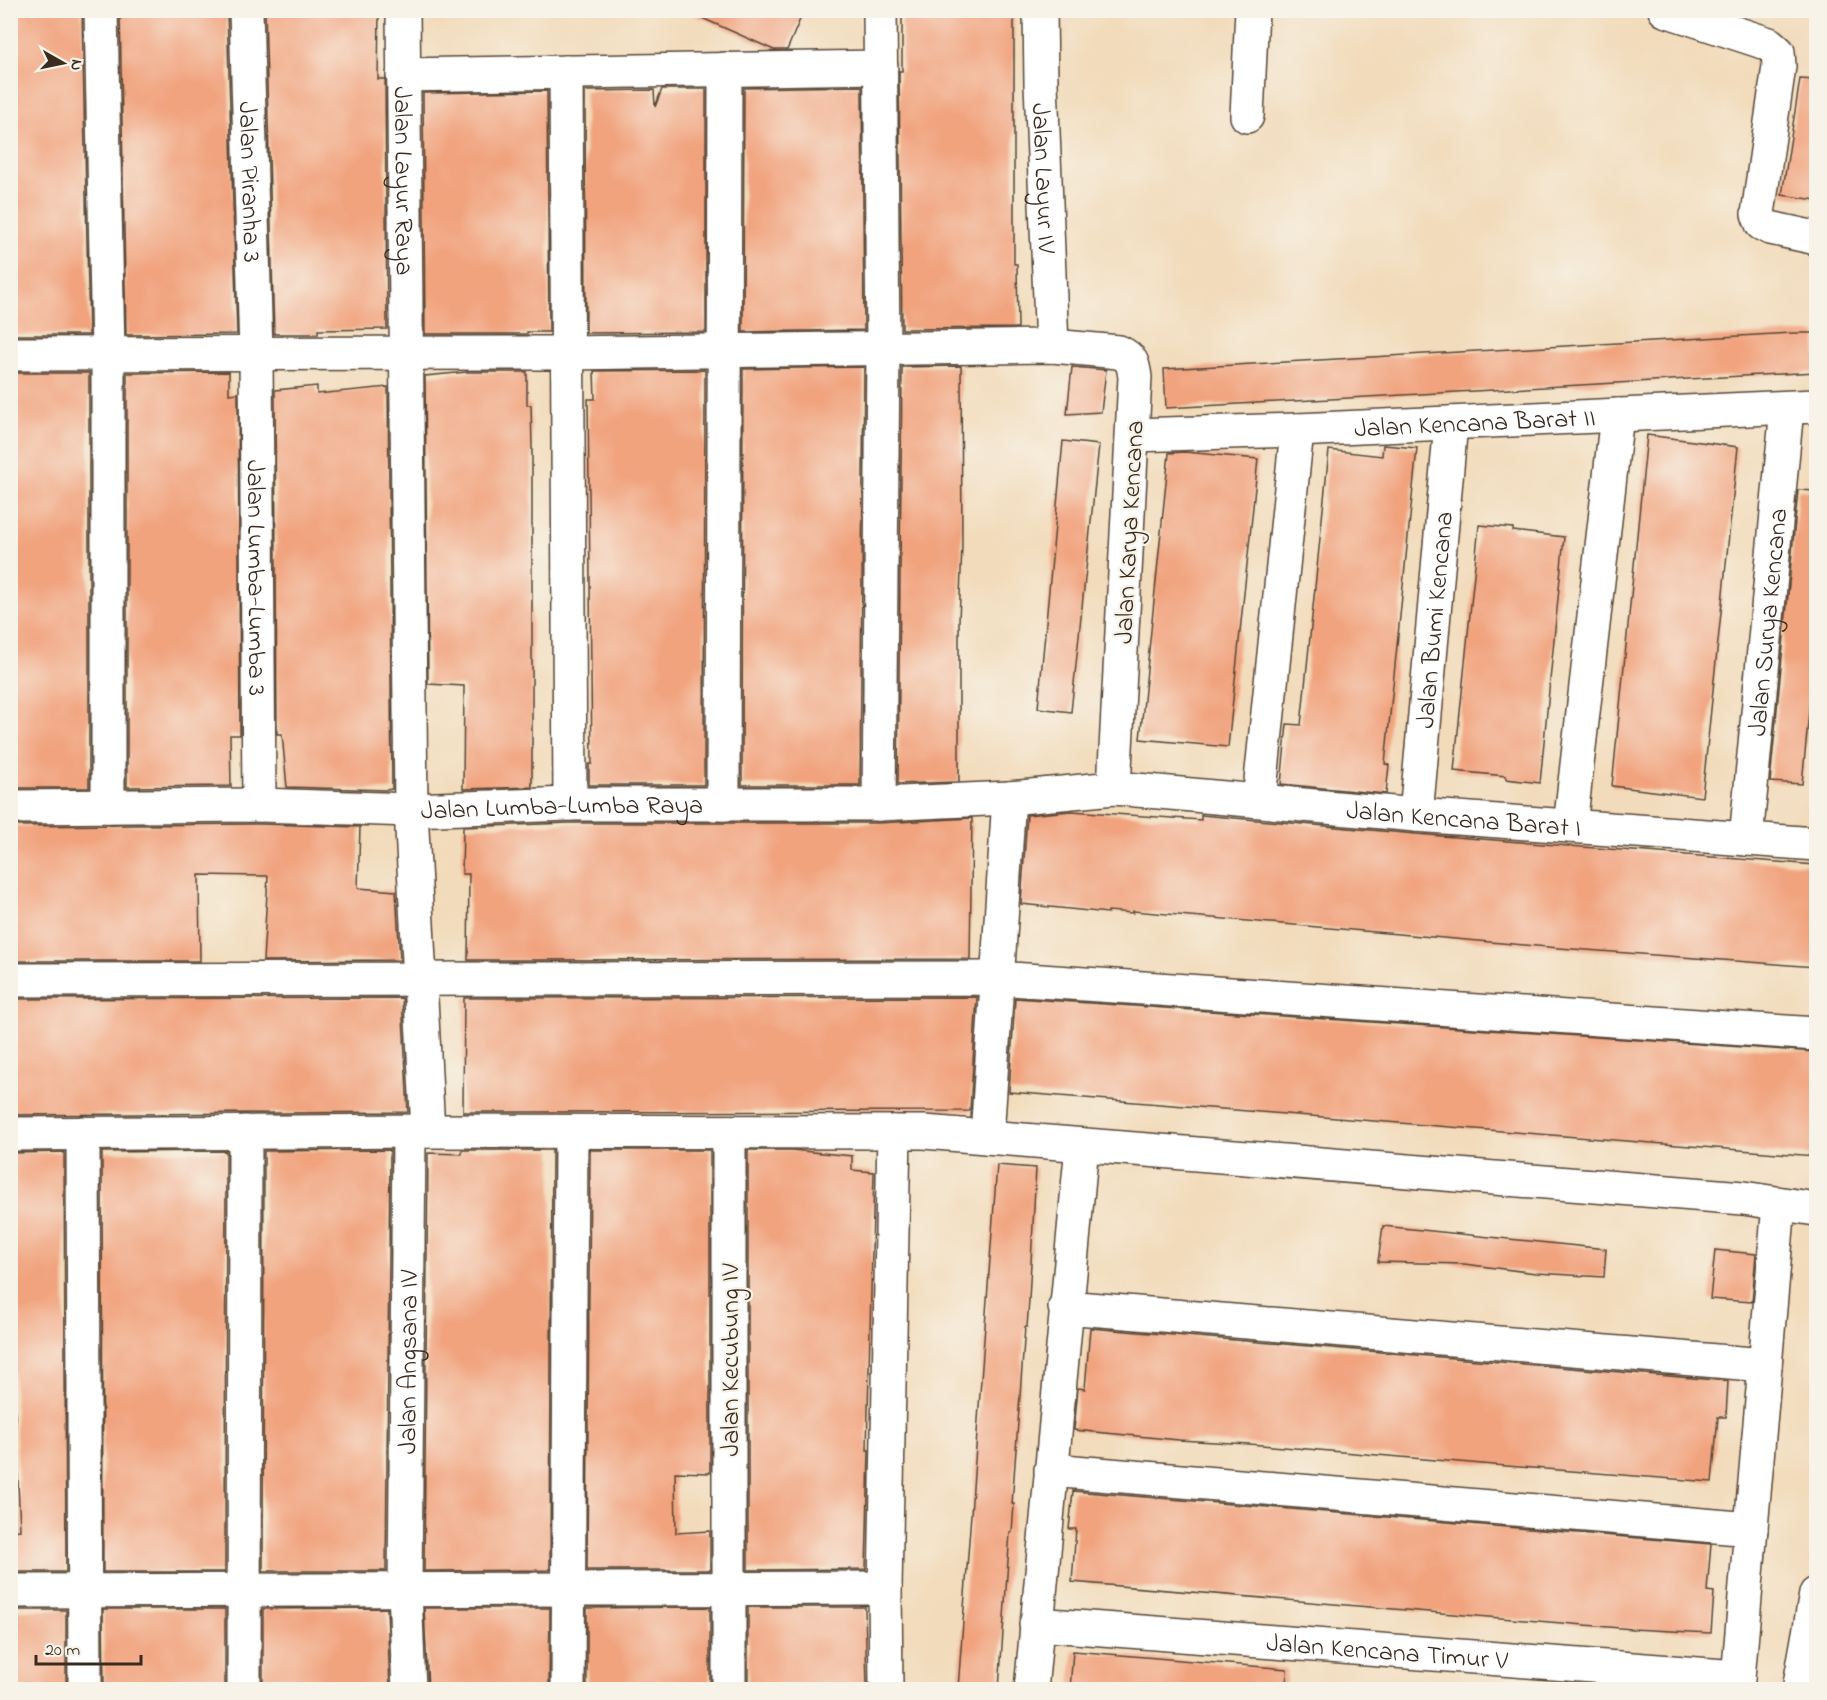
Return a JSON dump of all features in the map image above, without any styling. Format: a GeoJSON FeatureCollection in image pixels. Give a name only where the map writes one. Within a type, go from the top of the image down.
{"type":"FeatureCollection","features":[{"type":"Feature","properties":{"kind":"street"},"geometry":{"type":"LineString","coordinates":[[101,10],[108,353],[108,806]]}},
{"type":"Feature","properties":{"kind":"street","name":"Jalan Piranha 3"},"geometry":{"type":"LineString","coordinates":[[246,10],[256,353]]}},
{"type":"Feature","properties":{"kind":"street","name":"Jalan Layur Raya"},"geometry":{"type":"LineString","coordinates":[[403,10],[411,810]]}},
{"type":"Feature","properties":{"kind":"street"},"geometry":{"type":"LineString","coordinates":[[879,804],[883,348],[880,10]]}},
{"type":"Feature","properties":{"kind":"street","name":"Jalan Layur IV"},"geometry":{"type":"LineString","coordinates":[[1040,10],[1052,346]]}},
{"type":"Feature","properties":{"kind":"street"},"geometry":{"type":"LineString","coordinates":[[1247,116],[1252,10]]}},
{"type":"Feature","properties":{"kind":"street"},"geometry":{"type":"LineString","coordinates":[[1665,10],[1769,44],[1778,52],[1779,66],[1758,214],[1762,224],[1770,228],[1816,238]]}},
{"type":"Feature","properties":{"kind":"street"},"geometry":{"type":"LineString","coordinates":[[403,75],[881,67]]}},
{"type":"Feature","properties":{"kind":"street"},"geometry":{"type":"LineString","coordinates":[[723,804],[726,69]]}},
{"type":"Feature","properties":{"kind":"street"},"geometry":{"type":"LineString","coordinates":[[566,72],[570,804]]}},
{"type":"Feature","properties":{"kind":"street"},"geometry":{"type":"LineString","coordinates":[[10,354],[568,353],[1052,346]]}},
{"type":"Feature","properties":{"kind":"street","name":"Jalan Karya Kencana"},"geometry":{"type":"LineString","coordinates":[[1052,346],[1119,352],[1128,356],[1133,362],[1135,377],[1133,435],[1114,788]]}},
{"type":"Feature","properties":{"kind":"street","name":"Jalan Lumba-Lumba 3"},"geometry":{"type":"LineString","coordinates":[[256,353],[259,805]]}},
{"type":"Feature","properties":{"kind":"street","name":"Jalan Kencana Barat II"},"geometry":{"type":"LineString","coordinates":[[1133,435],[1297,430],[1802,407]]}},
{"type":"Feature","properties":{"kind":"street","name":"Jalan Surya Kencana"},"geometry":{"type":"LineString","coordinates":[[1746,839],[1802,407]]}},
{"type":"Feature","properties":{"kind":"street"},"geometry":{"type":"LineString","coordinates":[[1570,826],[1617,414]]}},
{"type":"Feature","properties":{"kind":"street","name":"Jalan Bumi Kencana"},"geometry":{"type":"LineString","coordinates":[[1416,815],[1451,423]]}},
{"type":"Feature","properties":{"kind":"street"},"geometry":{"type":"LineString","coordinates":[[1259,800],[1297,430]]}},
{"type":"Feature","properties":{"kind":"street","name":"Jalan Lumba-Lumba Raya"},"geometry":{"type":"LineString","coordinates":[[10,807],[259,805],[411,810],[570,804],[879,804],[1009,798],[1114,788]]}},
{"type":"Feature","properties":{"kind":"street","name":"Jalan Kencana Barat I"},"geometry":{"type":"LineString","coordinates":[[1114,788],[1416,815],[1816,844]]}},
{"type":"Feature","properties":{"kind":"street"},"geometry":{"type":"LineString","coordinates":[[987,1137],[1009,798]]}},
{"type":"Feature","properties":{"kind":"street","name":"Jalan Angsana IV"},"geometry":{"type":"LineString","coordinates":[[409,1689],[405,1590],[421,978],[411,810]]}},
{"type":"Feature","properties":{"kind":"street"},"geometry":{"type":"LineString","coordinates":[[10,980],[996,978],[1816,1034]]}},
{"type":"Feature","properties":{"kind":"street"},"geometry":{"type":"LineString","coordinates":[[10,1134],[418,1131],[924,1132],[1731,1197],[1816,1209]]}},
{"type":"Feature","properties":{"kind":"street"},"geometry":{"type":"LineString","coordinates":[[244,1689],[245,1132]]}},
{"type":"Feature","properties":{"kind":"street"},"geometry":{"type":"LineString","coordinates":[[568,1689],[571,1132]]}},
{"type":"Feature","properties":{"kind":"street","name":"Jalan Kecubung IV"},"geometry":{"type":"LineString","coordinates":[[729,1132],[729,1689]]}},
{"type":"Feature","properties":{"kind":"street"},"geometry":{"type":"LineString","coordinates":[[886,1689],[885,1588],[894,1132]]}},
{"type":"Feature","properties":{"kind":"street"},"geometry":{"type":"LineString","coordinates":[[82,1133],[85,1689]]}},
{"type":"Feature","properties":{"kind":"street"},"geometry":{"type":"LineString","coordinates":[[1030,1689],[1082,1144]]}},
{"type":"Feature","properties":{"kind":"street"},"geometry":{"type":"LineString","coordinates":[[1738,1683],[1779,1204]]}},
{"type":"Feature","properties":{"kind":"street"},"geometry":{"type":"LineString","coordinates":[[1065,1307],[1765,1365]]}},
{"type":"Feature","properties":{"kind":"street"},"geometry":{"type":"LineString","coordinates":[[1051,1470],[1751,1528]]}},
{"type":"Feature","properties":{"kind":"street"},"geometry":{"type":"LineString","coordinates":[[10,1592],[885,1588]]}},
{"type":"Feature","properties":{"kind":"street"},"geometry":{"type":"LineString","coordinates":[[1799,1689],[1816,1594]]}},
{"type":"Feature","properties":{"kind":"street","name":"Jalan Kencana Timur V"},"geometry":{"type":"LineString","coordinates":[[1036,1623],[1738,1683]]}},
{"type":"Feature","properties":{"kind":"building"},"geometry":{"type":"Polygon","coordinates":[[[82,10],[89,335],[10,335],[10,11],[82,10]]]}},
{"type":"Feature","properties":{"kind":"building"},"geometry":{"type":"Polygon","coordinates":[[[120,10],[227,10],[237,334],[126,335],[120,10]]]}},
{"type":"Feature","properties":{"kind":"building"},"geometry":{"type":"Polygon","coordinates":[[[265,10],[379,10],[378,79],[385,79],[387,329],[318,330],[318,334],[274,334],[265,10]]]}},
{"type":"Feature","properties":{"kind":"building"},"geometry":{"type":"Polygon","coordinates":[[[684,10],[804,10],[787,50],[774,50],[684,10]]]}},
{"type":"Feature","properties":{"kind":"building"},"geometry":{"type":"Polygon","coordinates":[[[902,10],[1014,13],[1014,264],[1017,264],[1018,328],[902,329],[899,71],[902,71],[902,10]]]}},
{"type":"Feature","properties":{"kind":"building"},"geometry":{"type":"Polygon","coordinates":[[[1800,79],[1816,80],[1816,200],[1782,195],[1800,79]]]}},
{"type":"Feature","properties":{"kind":"building"},"geometry":{"type":"Polygon","coordinates":[[[862,86],[864,330],[743,332],[744,88],[862,86]]]}},
{"type":"Feature","properties":{"kind":"building"},"geometry":{"type":"Polygon","coordinates":[[[662,89],[706,89],[706,332],[586,333],[585,91],[654,90],[655,107],[662,89]]]}},
{"type":"Feature","properties":{"kind":"building"},"geometry":{"type":"Polygon","coordinates":[[[547,91],[549,332],[425,334],[423,93],[547,91]]]}},
{"type":"Feature","properties":{"kind":"building"},"geometry":{"type":"Polygon","coordinates":[[[1816,333],[1816,372],[1166,408],[1164,369],[1816,333]]]}},
{"type":"Feature","properties":{"kind":"building"},"geometry":{"type":"Polygon","coordinates":[[[961,366],[962,546],[959,621],[959,782],[898,784],[902,367],[961,366]]]}},
{"type":"Feature","properties":{"kind":"building"},"geometry":{"type":"Polygon","coordinates":[[[864,367],[860,785],[742,785],[743,369],[864,367]]]}},
{"type":"Feature","properties":{"kind":"building"},"geometry":{"type":"Polygon","coordinates":[[[1072,367],[1106,370],[1101,412],[1067,414],[1072,367]]]}},
{"type":"Feature","properties":{"kind":"building"},"geometry":{"type":"Polygon","coordinates":[[[705,370],[704,785],[589,785],[589,764],[592,764],[588,399],[595,399],[594,371],[705,370]]]}},
{"type":"Feature","properties":{"kind":"building"},"geometry":{"type":"Polygon","coordinates":[[[229,372],[229,394],[238,393],[240,735],[230,735],[231,786],[127,787],[127,373],[229,372]]]}},
{"type":"Feature","properties":{"kind":"building"},"geometry":{"type":"Polygon","coordinates":[[[467,372],[527,372],[527,405],[531,405],[532,447],[532,787],[463,789],[464,686],[428,684],[425,376],[467,372]]]}},
{"type":"Feature","properties":{"kind":"building"},"geometry":{"type":"Polygon","coordinates":[[[10,373],[89,373],[89,788],[10,788],[10,373]]]}},
{"type":"Feature","properties":{"kind":"building"},"geometry":{"type":"Polygon","coordinates":[[[317,386],[317,394],[388,387],[392,789],[287,787],[282,734],[277,734],[275,390],[317,386]]]}},
{"type":"Feature","properties":{"kind":"building"},"geometry":{"type":"Polygon","coordinates":[[[1647,435],[1738,447],[1702,797],[1612,786],[1647,435]]]}},
{"type":"Feature","properties":{"kind":"building"},"geometry":{"type":"Polygon","coordinates":[[[1063,441],[1099,445],[1071,712],[1038,708],[1063,441]]]}},
{"type":"Feature","properties":{"kind":"building"},"geometry":{"type":"Polygon","coordinates":[[[1383,445],[1417,448],[1385,764],[1389,765],[1386,794],[1281,784],[1287,724],[1301,725],[1329,450],[1382,456],[1383,445]]]}},
{"type":"Feature","properties":{"kind":"building"},"geometry":{"type":"Polygon","coordinates":[[[1185,452],[1258,459],[1228,747],[1140,739],[1169,453],[1185,452]]]}},
{"type":"Feature","properties":{"kind":"building"},"geometry":{"type":"Polygon","coordinates":[[[1798,490],[1816,491],[1816,640],[1802,784],[1770,782],[1798,490]]]}},
{"type":"Feature","properties":{"kind":"building"},"geometry":{"type":"Polygon","coordinates":[[[1479,525],[1564,537],[1540,783],[1506,779],[1506,776],[1454,771],[1479,525]]]}},
{"type":"Feature","properties":{"kind":"building"},"geometry":{"type":"Polygon","coordinates":[[[1071,811],[1201,820],[1201,815],[1816,865],[1816,967],[1559,948],[1133,911],[1133,913],[1108,911],[1108,913],[1021,904],[1027,815],[1071,811]]]}},
{"type":"Feature","properties":{"kind":"building"},"geometry":{"type":"Polygon","coordinates":[[[972,818],[970,959],[468,960],[469,874],[462,874],[463,827],[570,823],[879,823],[972,818]]]}},
{"type":"Feature","properties":{"kind":"building"},"geometry":{"type":"Polygon","coordinates":[[[259,824],[360,827],[358,888],[396,891],[400,960],[263,961],[268,876],[199,875],[200,961],[10,961],[10,826],[259,824]]]}},
{"type":"Feature","properties":{"kind":"building"},"geometry":{"type":"Polygon","coordinates":[[[977,997],[970,1111],[463,1112],[464,998],[977,997]]]}},
{"type":"Feature","properties":{"kind":"building"},"geometry":{"type":"Polygon","coordinates":[[[402,998],[408,1112],[10,1115],[10,999],[402,998]]]}},
{"type":"Feature","properties":{"kind":"building"},"geometry":{"type":"Polygon","coordinates":[[[1015,998],[1816,1052],[1815,1156],[1009,1092],[1015,998]]]}},
{"type":"Feature","properties":{"kind":"building"},"geometry":{"type":"Polygon","coordinates":[[[390,1150],[386,1571],[263,1571],[264,1151],[390,1150]]]}},
{"type":"Feature","properties":{"kind":"building"},"geometry":{"type":"Polygon","coordinates":[[[462,1150],[552,1150],[550,1570],[424,1571],[428,1153],[462,1154],[462,1150]]]}},
{"type":"Feature","properties":{"kind":"building"},"geometry":{"type":"Polygon","coordinates":[[[590,1150],[710,1150],[710,1473],[675,1472],[676,1533],[710,1531],[710,1570],[587,1570],[590,1150]]]}},
{"type":"Feature","properties":{"kind":"building"},"geometry":{"type":"Polygon","coordinates":[[[748,1150],[792,1150],[852,1156],[852,1170],[874,1172],[866,1569],[748,1570],[748,1150]]]}},
{"type":"Feature","properties":{"kind":"building"},"geometry":{"type":"Polygon","coordinates":[[[226,1151],[225,1572],[103,1572],[102,1152],[226,1151]]]}},
{"type":"Feature","properties":{"kind":"building"},"geometry":{"type":"Polygon","coordinates":[[[64,1152],[66,1572],[10,1572],[10,1531],[20,1530],[10,1291],[10,1153],[64,1152]]]}},
{"type":"Feature","properties":{"kind":"building"},"geometry":{"type":"Polygon","coordinates":[[[997,1165],[1036,1168],[1029,1300],[1012,1504],[1014,1504],[1012,1532],[1010,1532],[999,1689],[958,1689],[997,1165]]]}},
{"type":"Feature","properties":{"kind":"building"},"geometry":{"type":"Polygon","coordinates":[[[1383,1226],[1606,1249],[1604,1277],[1536,1273],[1464,1264],[1378,1262],[1383,1226]]]}},
{"type":"Feature","properties":{"kind":"building"},"geometry":{"type":"Polygon","coordinates":[[[1715,1250],[1756,1254],[1752,1302],[1710,1299],[1715,1250]]]}},
{"type":"Feature","properties":{"kind":"building"},"geometry":{"type":"Polygon","coordinates":[[[1090,1328],[1728,1381],[1726,1417],[1718,1417],[1712,1482],[1074,1430],[1078,1388],[1085,1389],[1090,1328]]]}},
{"type":"Feature","properties":{"kind":"building"},"geometry":{"type":"Polygon","coordinates":[[[1073,1491],[1711,1544],[1707,1591],[1714,1592],[1711,1633],[1632,1629],[1072,1582],[1076,1529],[1069,1529],[1073,1491]]]}},
{"type":"Feature","properties":{"kind":"building"},"geometry":{"type":"Polygon","coordinates":[[[710,1607],[710,1689],[587,1689],[587,1608],[710,1607]]]}},
{"type":"Feature","properties":{"kind":"building"},"geometry":{"type":"Polygon","coordinates":[[[748,1607],[865,1607],[867,1689],[748,1689],[748,1607]]]}},
{"type":"Feature","properties":{"kind":"building"},"geometry":{"type":"Polygon","coordinates":[[[387,1608],[390,1689],[263,1689],[263,1609],[387,1608]]]}},
{"type":"Feature","properties":{"kind":"building"},"geometry":{"type":"Polygon","coordinates":[[[424,1608],[550,1608],[549,1689],[428,1689],[424,1608]]]}},
{"type":"Feature","properties":{"kind":"building"},"geometry":{"type":"Polygon","coordinates":[[[103,1609],[225,1609],[225,1689],[104,1689],[103,1609]]]}},
{"type":"Feature","properties":{"kind":"building"},"geometry":{"type":"Polygon","coordinates":[[[11,1610],[66,1610],[66,1689],[11,1689],[11,1610]]]}},
{"type":"Feature","properties":{"kind":"building"},"geometry":{"type":"Polygon","coordinates":[[[1073,1651],[1287,1669],[1286,1689],[1070,1689],[1073,1651]]]}}]}
